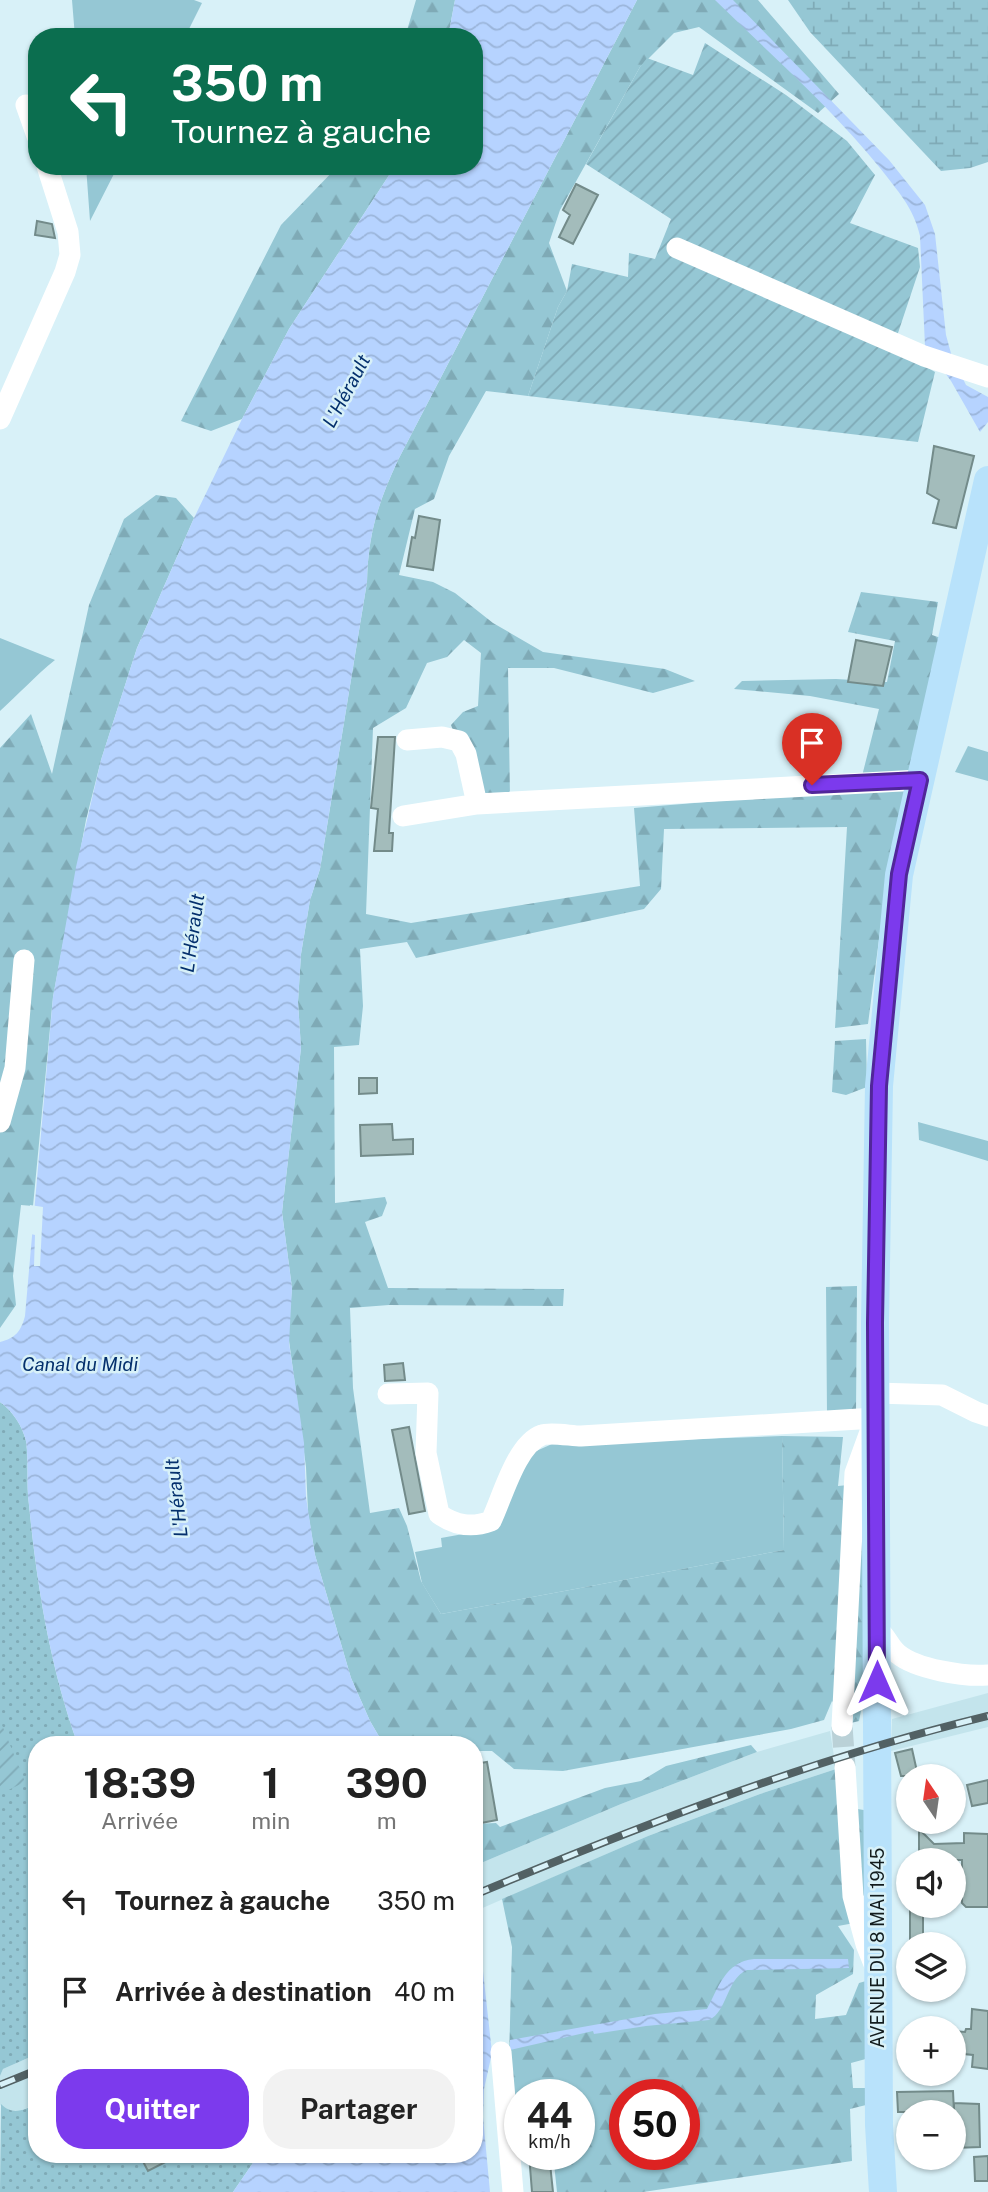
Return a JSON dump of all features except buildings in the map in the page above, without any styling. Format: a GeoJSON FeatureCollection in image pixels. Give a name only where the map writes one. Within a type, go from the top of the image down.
{"type":"FeatureCollection","features":[{"type":"Feature","properties":{"kind":"main road","name":"AVENUE DU 8 MAI 1945"},"geometry":{"type":"LineString","coordinates":[[883,2192],[879,2124],[875,1323],[879,1086],[899,874],[988,481]]}},
{"type":"Feature","properties":{"kind":"main road","name":"AVENUE DU 8 MAI 1945"},"geometry":{"type":"LineString","coordinates":[[868,2192],[868,2166],[879,2124]]}},
{"type":"Feature","properties":{"kind":"street"},"geometry":{"type":"LineString","coordinates":[[26,104],[28,110]]}},
{"type":"Feature","properties":{"kind":"street"},"geometry":{"type":"LineString","coordinates":[[0,419],[70,255],[66,220],[50,175]]}},
{"type":"Feature","properties":{"kind":"street"},"geometry":{"type":"LineString","coordinates":[[677,247],[924,356],[988,377]]}},
{"type":"Feature","properties":{"kind":"street"},"geometry":{"type":"LineString","coordinates":[[407,740],[442,737],[459,741],[466,754],[477,804]]}},
{"type":"Feature","properties":{"kind":"street"},"geometry":{"type":"LineString","coordinates":[[403,816],[477,804],[920,780]]}},
{"type":"Feature","properties":{"kind":"street"},"geometry":{"type":"LineString","coordinates":[[0,1122],[15,1068],[24,960]]}},
{"type":"Feature","properties":{"kind":"street"},"geometry":{"type":"LineString","coordinates":[[388,1394],[428,1393],[426,1453],[439,1514],[451,1522],[475,1526],[491,1521],[514,1465],[527,1446],[541,1435],[581,1436],[876,1405],[942,1395],[988,1416]]}},
{"type":"Feature","properties":{"kind":"street"},"geometry":{"type":"LineString","coordinates":[[842,1726],[855,1473],[876,1405]]}},
{"type":"Feature","properties":{"kind":"street"},"geometry":{"type":"LineString","coordinates":[[877,1629],[887,1637],[894,1651],[906,1661],[936,1669],[988,1675]]}},
{"type":"Feature","properties":{"kind":"street"},"geometry":{"type":"LineString","coordinates":[[845,1767],[853,1896],[866,1944],[878,1974]]}},
{"type":"Feature","properties":{"kind":"street"},"geometry":{"type":"LineString","coordinates":[[501,2052],[513,2192]]}},
{"type":"Feature","properties":{"kind":"shaded area"},"geometry":{"type":"Polygon","coordinates":[[[988,1693],[988,1727],[891,1751],[892,1719],[988,1693]]]}},
{"type":"Feature","properties":{"kind":"shaded area"},"geometry":{"type":"Polygon","coordinates":[[[830,1731],[836,1769],[648,1836],[483,1908],[483,1862],[621,1804],[757,1752],[830,1731]]]}},
{"type":"Feature","properties":{"kind":"shaded area"},"geometry":{"type":"Polygon","coordinates":[[[28,2058],[28,2108],[17,2112],[8,2111],[0,2105],[0,2076],[3,2069],[28,2058]]]}},
{"type":"Feature","properties":{"kind":"green space"},"geometry":{"type":"Polygon","coordinates":[[[72,0],[194,0],[202,3],[190,28],[74,28],[72,0]]]}},
{"type":"Feature","properties":{"kind":"green space"},"geometry":{"type":"Polygon","coordinates":[[[416,0],[455,0],[450,28],[408,28],[416,0]]]}},
{"type":"Feature","properties":{"kind":"green space"},"geometry":{"type":"Polygon","coordinates":[[[637,0],[758,0],[839,94],[818,113],[699,27],[674,33],[640,67],[560,210],[549,243],[567,291],[558,307],[528,396],[486,391],[449,456],[434,499],[415,509],[399,575],[433,582],[455,593],[493,623],[543,652],[665,669],[695,681],[653,693],[554,668],[508,668],[510,798],[470,798],[465,763],[451,725],[463,712],[478,706],[481,653],[464,640],[447,657],[427,663],[406,708],[373,728],[366,914],[411,923],[640,886],[634,808],[911,785],[884,901],[868,1024],[835,1028],[847,827],[664,829],[661,889],[644,909],[416,958],[407,942],[360,949],[363,1006],[359,1045],[334,1047],[335,1203],[385,1197],[387,1203],[382,1216],[365,1222],[388,1288],[564,1289],[563,1306],[389,1305],[350,1308],[353,1388],[370,1513],[399,1508],[407,1526],[421,1581],[441,1614],[784,1550],[782,1436],[843,1437],[838,1486],[869,1483],[869,1670],[859,1721],[851,1723],[832,1701],[824,1720],[791,1729],[563,1771],[514,1769],[492,1751],[483,1751],[483,1736],[379,1736],[351,1678],[315,1555],[308,1512],[306,1467],[288,1333],[292,1288],[282,1212],[301,1048],[298,1002],[301,954],[310,900],[320,869],[367,582],[369,549],[375,519],[398,460],[637,0]]]}},
{"type":"Feature","properties":{"kind":"green space"},"geometry":{"type":"Polygon","coordinates":[[[788,0],[988,0],[988,162],[970,168],[941,171],[810,32],[788,0]]]}},
{"type":"Feature","properties":{"kind":"green space"},"geometry":{"type":"Polygon","coordinates":[[[705,43],[786,95],[847,141],[875,175],[850,223],[918,248],[920,267],[893,348],[935,372],[918,442],[528,396],[558,307],[567,291],[572,264],[628,277],[629,253],[655,259],[671,219],[586,164],[647,58],[693,75],[705,43]]]}},
{"type":"Feature","properties":{"kind":"green space"},"geometry":{"type":"Polygon","coordinates":[[[87,175],[113,175],[90,221],[87,175]]]}},
{"type":"Feature","properties":{"kind":"green space"},"geometry":{"type":"Polygon","coordinates":[[[329,175],[389,175],[289,329],[242,419],[211,431],[181,421],[281,225],[329,175]]]}},
{"type":"Feature","properties":{"kind":"green space"},"geometry":{"type":"Polygon","coordinates":[[[156,495],[176,498],[194,518],[137,648],[101,760],[86,820],[53,997],[33,1206],[21,1205],[13,1276],[16,1305],[0,1328],[0,748],[31,714],[52,774],[89,605],[124,519],[156,495]]]}},
{"type":"Feature","properties":{"kind":"green space"},"geometry":{"type":"Polygon","coordinates":[[[861,592],[938,602],[932,635],[944,639],[908,775],[862,776],[879,709],[810,696],[734,689],[742,681],[836,679],[887,682],[895,641],[848,632],[861,592]]]}},
{"type":"Feature","properties":{"kind":"green space"},"geometry":{"type":"Polygon","coordinates":[[[0,638],[55,660],[0,711],[0,638]]]}},
{"type":"Feature","properties":{"kind":"green space"},"geometry":{"type":"Polygon","coordinates":[[[968,746],[988,752],[988,781],[955,772],[968,746]]]}},
{"type":"Feature","properties":{"kind":"green space"},"geometry":{"type":"Polygon","coordinates":[[[866,1039],[867,1087],[846,1095],[832,1092],[835,1041],[866,1039]]]}},
{"type":"Feature","properties":{"kind":"green space"},"geometry":{"type":"Polygon","coordinates":[[[918,1122],[988,1141],[988,1161],[919,1140],[918,1122]]]}},
{"type":"Feature","properties":{"kind":"green space"},"geometry":{"type":"Polygon","coordinates":[[[857,1286],[856,1412],[827,1415],[826,1287],[857,1286]]]}},
{"type":"Feature","properties":{"kind":"green space"},"geometry":{"type":"Polygon","coordinates":[[[0,1402],[16,1419],[26,1441],[28,1497],[41,1596],[52,1656],[75,1736],[28,1736],[28,2058],[3,2069],[0,2076],[0,1402]]]}},
{"type":"Feature","properties":{"kind":"green space"},"geometry":{"type":"Polygon","coordinates":[[[782,1436],[784,1550],[441,1614],[422,1583],[415,1552],[442,1547],[441,1538],[480,1531],[534,1452],[552,1444],[782,1436]]]}},
{"type":"Feature","properties":{"kind":"green space"},"geometry":{"type":"Polygon","coordinates":[[[0,1720],[25,1782],[0,1794],[0,1720]]]}},
{"type":"Feature","properties":{"kind":"green space"},"geometry":{"type":"Polygon","coordinates":[[[751,1745],[757,1752],[621,1804],[483,1862],[483,1824],[496,1823],[500,1827],[605,1788],[641,1781],[666,1766],[751,1745]]]}},
{"type":"Feature","properties":{"kind":"green space"},"geometry":{"type":"Polygon","coordinates":[[[836,1769],[839,1806],[870,1811],[871,1920],[838,1926],[854,1950],[853,1974],[816,1995],[815,2019],[846,2015],[859,1983],[873,1979],[873,2057],[851,2063],[853,2088],[868,2088],[870,2104],[850,2109],[852,2161],[643,2192],[557,2192],[555,2170],[595,2170],[595,2079],[512,2079],[509,2060],[512,1947],[502,1899],[648,1836],[836,1769]]]}},
{"type":"Feature","properties":{"kind":"green space"},"geometry":{"type":"Polygon","coordinates":[[[1,2104],[14,2111],[28,2108],[28,2163],[253,2163],[233,2192],[0,2192],[1,2104]]]}},
{"type":"Feature","properties":{"kind":"water"},"geometry":{"type":"Polygon","coordinates":[[[455,0],[637,0],[398,460],[385,490],[369,549],[367,582],[320,869],[310,900],[301,954],[298,1002],[301,1048],[282,1212],[292,1288],[289,1343],[304,1443],[306,1497],[315,1555],[351,1678],[379,1736],[75,1736],[52,1656],[41,1596],[28,1497],[26,1441],[16,1419],[0,1402],[0,1342],[17,1333],[25,1316],[53,997],[76,867],[101,760],[137,648],[194,518],[289,329],[389,175],[483,175],[483,28],[450,28],[455,0]]]}},
{"type":"Feature","properties":{"kind":"water"},"geometry":{"type":"Polygon","coordinates":[[[715,0],[733,0],[889,160],[925,205],[935,234],[946,335],[952,357],[966,385],[988,397],[988,422],[980,432],[951,381],[925,346],[920,236],[909,208],[880,168],[841,124],[715,0]]]}},
{"type":"Feature","properties":{"kind":"water"},"geometry":{"type":"Polygon","coordinates":[[[848,1959],[849,1968],[747,1970],[735,1980],[720,2010],[709,2020],[594,2034],[593,2031],[510,2050],[510,2040],[655,2014],[707,2009],[719,1984],[730,1970],[744,1961],[848,1959]]]}},
{"type":"Feature","properties":{"kind":"water"},"geometry":{"type":"Polygon","coordinates":[[[483,1971],[492,2053],[484,2089],[483,2117],[483,1971]]]}},
{"type":"Feature","properties":{"kind":"water"},"geometry":{"type":"Polygon","coordinates":[[[483,2117],[490,2192],[233,2192],[253,2163],[483,2163],[483,2117]]]}},
{"type":"Feature","properties":{"kind":"pier"},"geometry":{"type":"Polygon","coordinates":[[[30,1205],[43,1207],[40,1266],[34,1266],[35,1235],[31,1234],[32,1228],[28,1228],[30,1205]]]}},
{"type":"Feature","properties":{"kind":"tunnel"},"geometry":{"type":"LineString","coordinates":[[842,1726],[845,1767]]}},
{"type":"Feature","properties":{"kind":"railway"},"geometry":{"type":"LineString","coordinates":[[483,1891],[728,1795],[857,1752],[988,1716]]}},
{"type":"Feature","properties":{"kind":"railway"},"geometry":{"type":"LineString","coordinates":[[0,2085],[28,2074]]}},
{"type":"Feature","properties":{"kind":"route"},"geometry":{"type":"LineString","coordinates":[[812,785],[920,780],[899,874],[879,1086],[875,1323],[877,1682]]}},
{"type":"Feature","properties":{"kind":"water label","name":"L'Hérault"},"geometry":{"type":"Point","coordinates":[346,391]}},
{"type":"Feature","properties":{"kind":"water label","name":"L'Hérault"},"geometry":{"type":"Point","coordinates":[192,933]}},
{"type":"Feature","properties":{"kind":"water label","name":"Canal du Midi"},"geometry":{"type":"Point","coordinates":[80,1364]}},
{"type":"Feature","properties":{"kind":"water label","name":"L'Hérault"},"geometry":{"type":"Point","coordinates":[176,1498]}}]}
